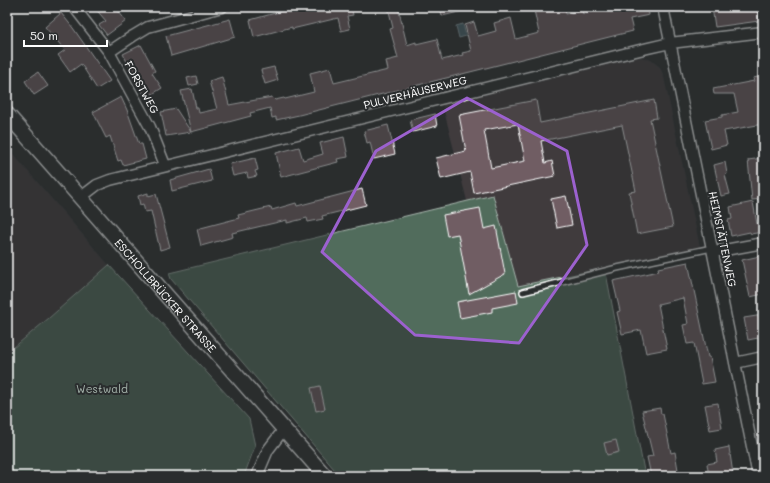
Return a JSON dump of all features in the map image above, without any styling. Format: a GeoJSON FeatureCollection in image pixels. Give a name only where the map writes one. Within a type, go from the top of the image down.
{"type":"FeatureCollection","features":[{"type":"Feature","properties":{"kind":"main road","name":"ESCHOLLBRÜCKER STRASSE"},"geometry":{"type":"LineString","coordinates":[[7,114],[325,476]]}},
{"type":"Feature","properties":{"kind":"street","name":"FORSTWEG"},"geometry":{"type":"LineString","coordinates":[[74,7],[109,52],[150,127],[165,165]]}},
{"type":"Feature","properties":{"kind":"street"},"geometry":{"type":"LineString","coordinates":[[109,52],[148,27],[222,7]]}},
{"type":"Feature","properties":{"kind":"street","name":"HEIMSTÄTTENWEG"},"geometry":{"type":"LineString","coordinates":[[663,7],[758,476]]}},
{"type":"Feature","properties":{"kind":"street","name":"PULVERHÄUSERWEG"},"geometry":{"type":"LineString","coordinates":[[80,198],[103,182],[165,165],[670,43],[763,32]]}},
{"type":"Feature","properties":{"kind":"street"},"geometry":{"type":"LineString","coordinates":[[713,250],[763,243]]}},
{"type":"Feature","properties":{"kind":"street"},"geometry":{"type":"LineString","coordinates":[[735,363],[763,357]]}},
{"type":"Feature","properties":{"kind":"street"},"geometry":{"type":"LineString","coordinates":[[257,476],[268,450],[277,436],[284,429]]}},
{"type":"Feature","properties":{"kind":"lane"},"geometry":{"type":"LineString","coordinates":[[761,7],[763,21]]}},
{"type":"Feature","properties":{"kind":"lane"},"geometry":{"type":"LineString","coordinates":[[523,292],[617,268],[713,250]]}},
{"type":"Feature","properties":{"kind":"highlighted area"},"geometry":{"type":"Polygon","coordinates":[[[467,98],[567,151],[587,245],[519,343],[415,335],[322,252],[376,151],[467,98]]]}},
{"type":"Feature","properties":{"kind":"shaded area"},"geometry":{"type":"Polygon","coordinates":[[[642,57],[651,60],[660,67],[664,77],[700,247],[518,287],[493,195],[467,201],[442,103],[620,59],[642,57]]]}},
{"type":"Feature","properties":{"kind":"shaded area"},"geometry":{"type":"Polygon","coordinates":[[[7,147],[109,265],[7,353],[7,147]]]}},
{"type":"Feature","properties":{"kind":"green space"},"geometry":{"type":"Polygon","coordinates":[[[493,195],[518,286],[605,268],[645,476],[340,476],[171,279],[169,273],[493,195]]]}},
{"type":"Feature","properties":{"kind":"green space","name":"Westwald"},"geometry":{"type":"Polygon","coordinates":[[[109,265],[249,419],[255,446],[244,476],[7,476],[7,353],[109,265]]]}},
{"type":"Feature","properties":{"kind":"water"},"geometry":{"type":"Polygon","coordinates":[[[463,24],[466,36],[459,38],[456,26],[463,24]]]}},
{"type":"Feature","properties":{"kind":"building"},"geometry":{"type":"Polygon","coordinates":[[[94,7],[115,7],[126,21],[107,35],[99,25],[106,21],[94,7]]]}},
{"type":"Feature","properties":{"kind":"building"},"geometry":{"type":"Polygon","coordinates":[[[297,7],[351,7],[353,15],[347,16],[350,29],[341,31],[338,18],[292,29],[292,27],[254,37],[250,20],[297,7]]]}},
{"type":"Feature","properties":{"kind":"building"},"geometry":{"type":"Polygon","coordinates":[[[388,7],[398,7],[407,45],[437,39],[442,60],[463,55],[462,53],[471,51],[465,25],[474,22],[478,36],[496,31],[494,23],[511,18],[516,39],[539,33],[534,10],[548,7],[565,7],[566,14],[582,10],[583,14],[610,7],[648,7],[649,15],[630,19],[633,31],[299,115],[276,120],[276,117],[272,118],[270,108],[250,113],[251,116],[191,132],[181,91],[192,89],[196,108],[198,108],[199,113],[217,109],[209,81],[222,77],[229,105],[272,97],[275,100],[285,99],[314,92],[310,73],[330,68],[334,83],[388,70],[386,61],[398,58],[390,29],[393,28],[388,7]]]}},
{"type":"Feature","properties":{"kind":"building"},"geometry":{"type":"Polygon","coordinates":[[[440,7],[466,7],[467,10],[442,16],[440,7]]]}},
{"type":"Feature","properties":{"kind":"building"},"geometry":{"type":"Polygon","coordinates":[[[712,7],[757,7],[759,21],[715,27],[712,7]]]}},
{"type":"Feature","properties":{"kind":"building"},"geometry":{"type":"Polygon","coordinates":[[[61,13],[110,81],[97,89],[81,64],[70,72],[58,55],[65,50],[45,27],[61,13]]]}},
{"type":"Feature","properties":{"kind":"building"},"geometry":{"type":"Polygon","coordinates":[[[230,19],[235,37],[171,56],[166,36],[230,19]]]}},
{"type":"Feature","properties":{"kind":"building"},"geometry":{"type":"Polygon","coordinates":[[[141,45],[155,71],[152,73],[162,88],[146,98],[123,54],[141,45]]]}},
{"type":"Feature","properties":{"kind":"building"},"geometry":{"type":"Polygon","coordinates":[[[274,67],[278,80],[265,84],[261,70],[274,67]]]}},
{"type":"Feature","properties":{"kind":"building"},"geometry":{"type":"Polygon","coordinates":[[[38,72],[48,86],[34,95],[25,81],[38,72]]]}},
{"type":"Feature","properties":{"kind":"building"},"geometry":{"type":"Polygon","coordinates":[[[196,76],[198,84],[189,86],[187,78],[196,76]]]}},
{"type":"Feature","properties":{"kind":"building"},"geometry":{"type":"Polygon","coordinates":[[[763,76],[763,124],[724,131],[727,145],[711,149],[705,120],[738,112],[734,94],[714,94],[713,89],[754,81],[753,78],[763,76]]]}},
{"type":"Feature","properties":{"kind":"building"},"geometry":{"type":"Polygon","coordinates":[[[121,97],[139,144],[142,144],[146,159],[123,165],[121,160],[118,161],[110,136],[106,138],[93,112],[121,97]]]}},
{"type":"Feature","properties":{"kind":"building"},"geometry":{"type":"Polygon","coordinates":[[[536,100],[540,123],[654,100],[657,118],[650,119],[673,227],[637,234],[629,192],[636,191],[622,125],[541,141],[545,163],[552,161],[555,176],[474,193],[470,172],[441,179],[436,158],[466,151],[459,115],[536,100]],[[518,124],[484,130],[491,168],[525,161],[518,124]]]}},
{"type":"Feature","properties":{"kind":"building"},"geometry":{"type":"Polygon","coordinates":[[[176,109],[191,132],[166,136],[161,112],[176,109]]]}},
{"type":"Feature","properties":{"kind":"building"},"geometry":{"type":"Polygon","coordinates":[[[435,114],[437,126],[413,132],[410,120],[435,114]]]}},
{"type":"Feature","properties":{"kind":"building"},"geometry":{"type":"Polygon","coordinates":[[[388,125],[395,154],[374,159],[370,142],[367,143],[364,131],[388,125]]]}},
{"type":"Feature","properties":{"kind":"building"},"geometry":{"type":"Polygon","coordinates":[[[344,137],[348,157],[337,159],[338,162],[281,177],[276,153],[299,147],[303,160],[323,154],[320,143],[344,137]]]}},
{"type":"Feature","properties":{"kind":"building"},"geometry":{"type":"Polygon","coordinates":[[[255,158],[258,170],[255,171],[257,176],[248,178],[247,173],[233,176],[230,164],[255,158]]]}},
{"type":"Feature","properties":{"kind":"building"},"geometry":{"type":"Polygon","coordinates":[[[763,158],[763,199],[752,200],[748,160],[763,158]]]}},
{"type":"Feature","properties":{"kind":"building"},"geometry":{"type":"Polygon","coordinates":[[[725,162],[727,174],[725,175],[730,194],[721,196],[714,165],[725,162]]]}},
{"type":"Feature","properties":{"kind":"building"},"geometry":{"type":"Polygon","coordinates":[[[209,169],[212,181],[172,191],[170,180],[209,169]]]}},
{"type":"Feature","properties":{"kind":"building"},"geometry":{"type":"Polygon","coordinates":[[[362,189],[366,205],[322,216],[323,219],[308,222],[307,218],[287,223],[287,220],[232,233],[233,237],[201,246],[197,229],[239,218],[238,215],[271,207],[272,210],[296,203],[297,206],[362,189]]]}},
{"type":"Feature","properties":{"kind":"building"},"geometry":{"type":"Polygon","coordinates":[[[148,193],[148,196],[156,194],[170,247],[160,250],[151,211],[145,212],[143,204],[140,205],[138,196],[148,193]]]}},
{"type":"Feature","properties":{"kind":"building"},"geometry":{"type":"Polygon","coordinates":[[[566,196],[572,225],[557,228],[551,199],[566,196]]]}},
{"type":"Feature","properties":{"kind":"building"},"geometry":{"type":"Polygon","coordinates":[[[753,202],[757,224],[761,223],[762,232],[751,234],[750,232],[731,236],[728,220],[732,219],[730,207],[753,202]]]}},
{"type":"Feature","properties":{"kind":"building"},"geometry":{"type":"Polygon","coordinates":[[[480,208],[484,229],[496,226],[505,274],[469,294],[458,234],[447,236],[443,215],[480,208]]]}},
{"type":"Feature","properties":{"kind":"building"},"geometry":{"type":"Polygon","coordinates":[[[760,256],[763,271],[763,294],[750,297],[742,260],[760,256]]]}},
{"type":"Feature","properties":{"kind":"building"},"geometry":{"type":"Polygon","coordinates":[[[688,262],[708,357],[710,357],[715,382],[702,384],[694,343],[687,344],[683,325],[688,324],[683,298],[658,304],[667,349],[646,353],[641,330],[622,334],[617,312],[620,311],[613,281],[659,271],[658,268],[688,262]]]}},
{"type":"Feature","properties":{"kind":"building"},"geometry":{"type":"Polygon","coordinates":[[[516,291],[518,303],[492,308],[492,312],[460,318],[457,302],[516,291]]]}},
{"type":"Feature","properties":{"kind":"building"},"geometry":{"type":"Polygon","coordinates":[[[763,315],[763,337],[748,340],[744,318],[763,315]]]}},
{"type":"Feature","properties":{"kind":"building"},"geometry":{"type":"Polygon","coordinates":[[[320,386],[325,409],[316,411],[311,388],[320,386]]]}},
{"type":"Feature","properties":{"kind":"building"},"geometry":{"type":"Polygon","coordinates":[[[718,403],[722,428],[710,430],[705,405],[718,403]]]}},
{"type":"Feature","properties":{"kind":"building"},"geometry":{"type":"Polygon","coordinates":[[[660,408],[661,414],[663,414],[671,453],[675,452],[679,476],[651,476],[647,457],[653,456],[642,411],[660,408]]]}},
{"type":"Feature","properties":{"kind":"building"},"geometry":{"type":"Polygon","coordinates":[[[616,440],[619,452],[607,455],[604,443],[616,440]]]}},
{"type":"Feature","properties":{"kind":"building"},"geometry":{"type":"Polygon","coordinates":[[[729,447],[733,474],[709,476],[707,464],[717,462],[715,450],[729,447]]]}}]}
